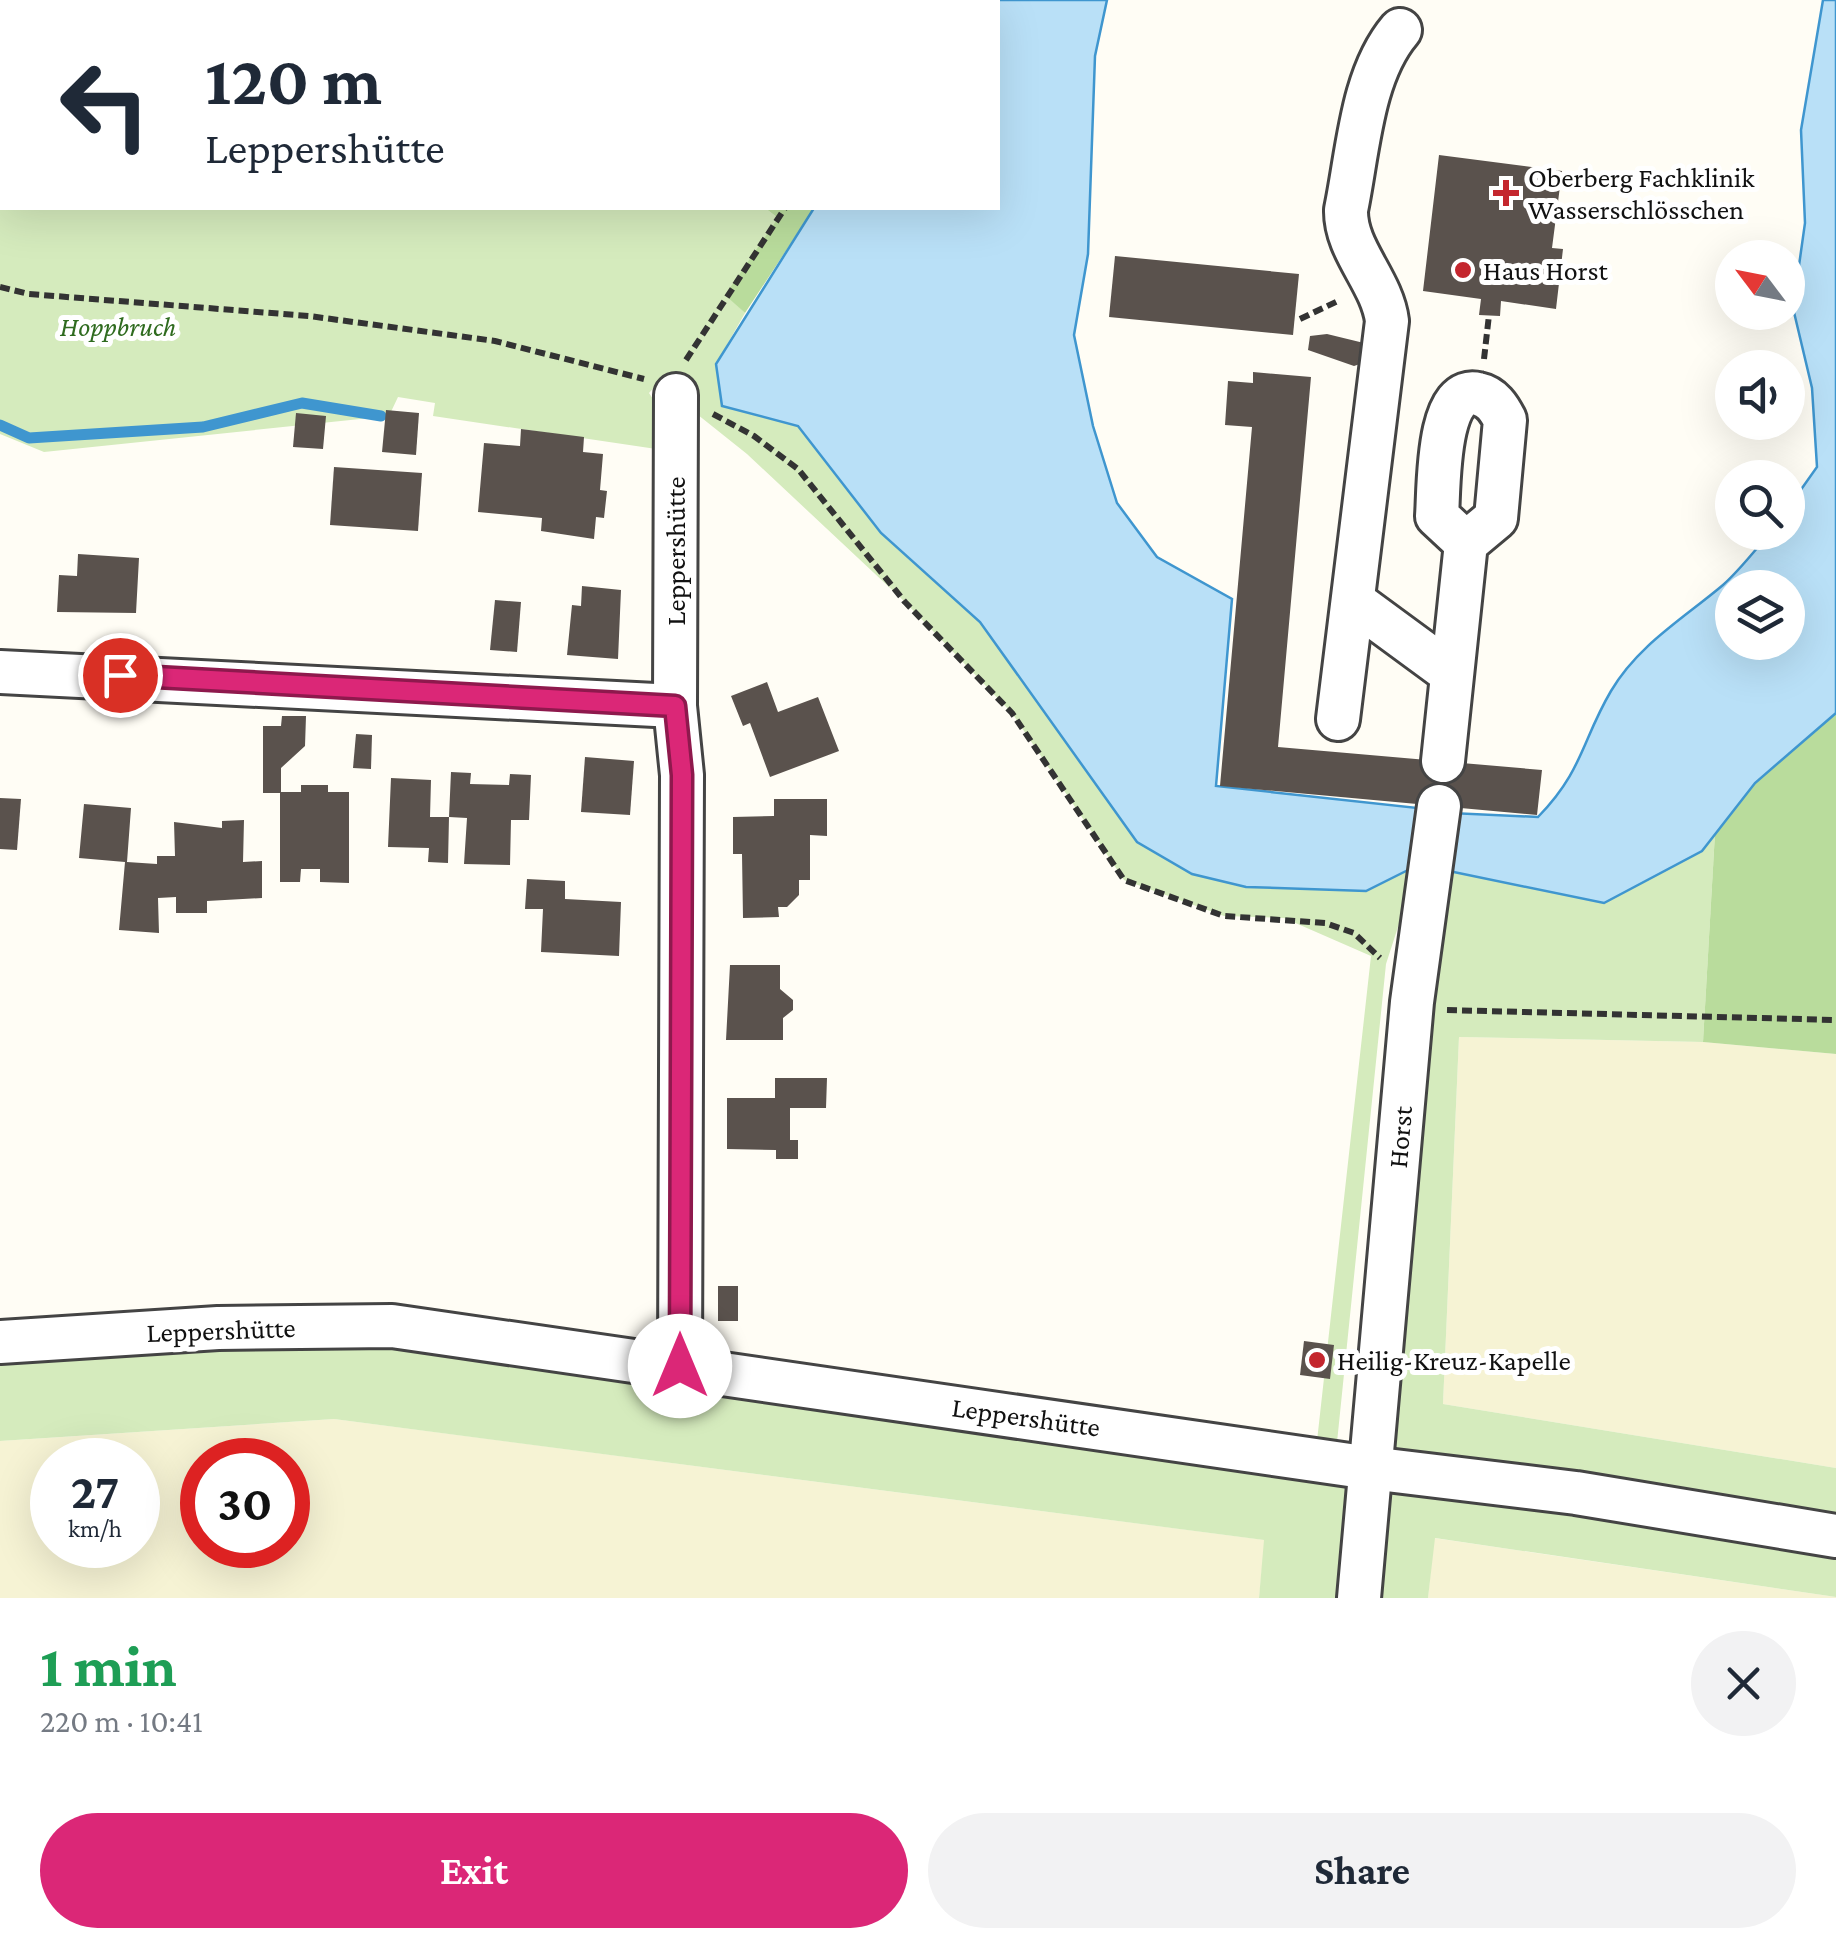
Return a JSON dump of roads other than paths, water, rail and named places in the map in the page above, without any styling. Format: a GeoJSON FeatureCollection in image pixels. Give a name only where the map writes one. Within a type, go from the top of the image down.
{"type":"FeatureCollection","features":[{"type":"Feature","properties":{"kind":"street"},"geometry":{"type":"LineString","coordinates":[[1338,720],[1387,321],[1376,284],[1347,229],[1346,210],[1374,79],[1388,44],[1400,30]]}},
{"type":"Feature","properties":{"kind":"street","name":"Leppershütte"},"geometry":{"type":"LineString","coordinates":[[676,395],[675,706],[682,775],[680,1366]]}},
{"type":"Feature","properties":{"kind":"street"},"geometry":{"type":"LineString","coordinates":[[1443,761],[1466,543]]}},
{"type":"Feature","properties":{"kind":"street"},"geometry":{"type":"LineString","coordinates":[[1353,601],[1450,672]]}},
{"type":"Feature","properties":{"kind":"street"},"geometry":{"type":"LineString","coordinates":[[0,672],[675,706]]}},
{"type":"Feature","properties":{"kind":"street","name":"Horst"},"geometry":{"type":"LineString","coordinates":[[1359,1598],[1412,1002],[1439,806]]}},
{"type":"Feature","properties":{"kind":"street","name":"Leppershütte"},"geometry":{"type":"LineString","coordinates":[[0,1342],[218,1328],[392,1326],[1372,1468],[1576,1493],[1836,1536]]}},
{"type":"Feature","properties":{"kind":"water"},"geometry":{"type":"Polygon","coordinates":[[[1000,0],[1107,0],[1095,56],[1088,254],[1074,335],[1093,426],[1117,503],[1157,557],[1232,599],[1216,786],[1427,809],[1418,865],[1366,891],[1246,887],[1192,874],[1137,842],[980,622],[881,533],[798,426],[722,406],[716,364],[813,210],[1000,210],[1000,0]]]}},
{"type":"Feature","properties":{"kind":"water"},"geometry":{"type":"Polygon","coordinates":[[[1823,0],[1836,0],[1836,713],[1755,783],[1702,851],[1604,903],[1444,870],[1451,813],[1538,817],[1573,770],[1601,709],[1622,675],[1662,633],[1715,590],[1715,660],[1805,660],[1805,570],[1737,570],[1755,550],[1805,550],[1805,484],[1817,467],[1812,388],[1798,330],[1805,330],[1801,130],[1823,0]]]}},
{"type":"Feature","properties":{"kind":"waterway"},"geometry":{"type":"LineString","coordinates":[[0,425],[29,438],[203,427],[302,403],[381,416]]}},
{"type":"Feature","properties":{"kind":"place","name":"Oberberg Fachklinik Wasserschlösschen"},"geometry":{"type":"Point","coordinates":[1506,193]}},
{"type":"Feature","properties":{"kind":"place","name":"Haus Horst"},"geometry":{"type":"Point","coordinates":[1463,270]}},
{"type":"Feature","properties":{"kind":"place","name":"Heilig-Kreuz-Kapelle"},"geometry":{"type":"Point","coordinates":[1317,1360]}},
{"type":"Feature","properties":{"kind":"park label","name":"Hoppbruch"},"geometry":{"type":"Point","coordinates":[118,326]}}]}
